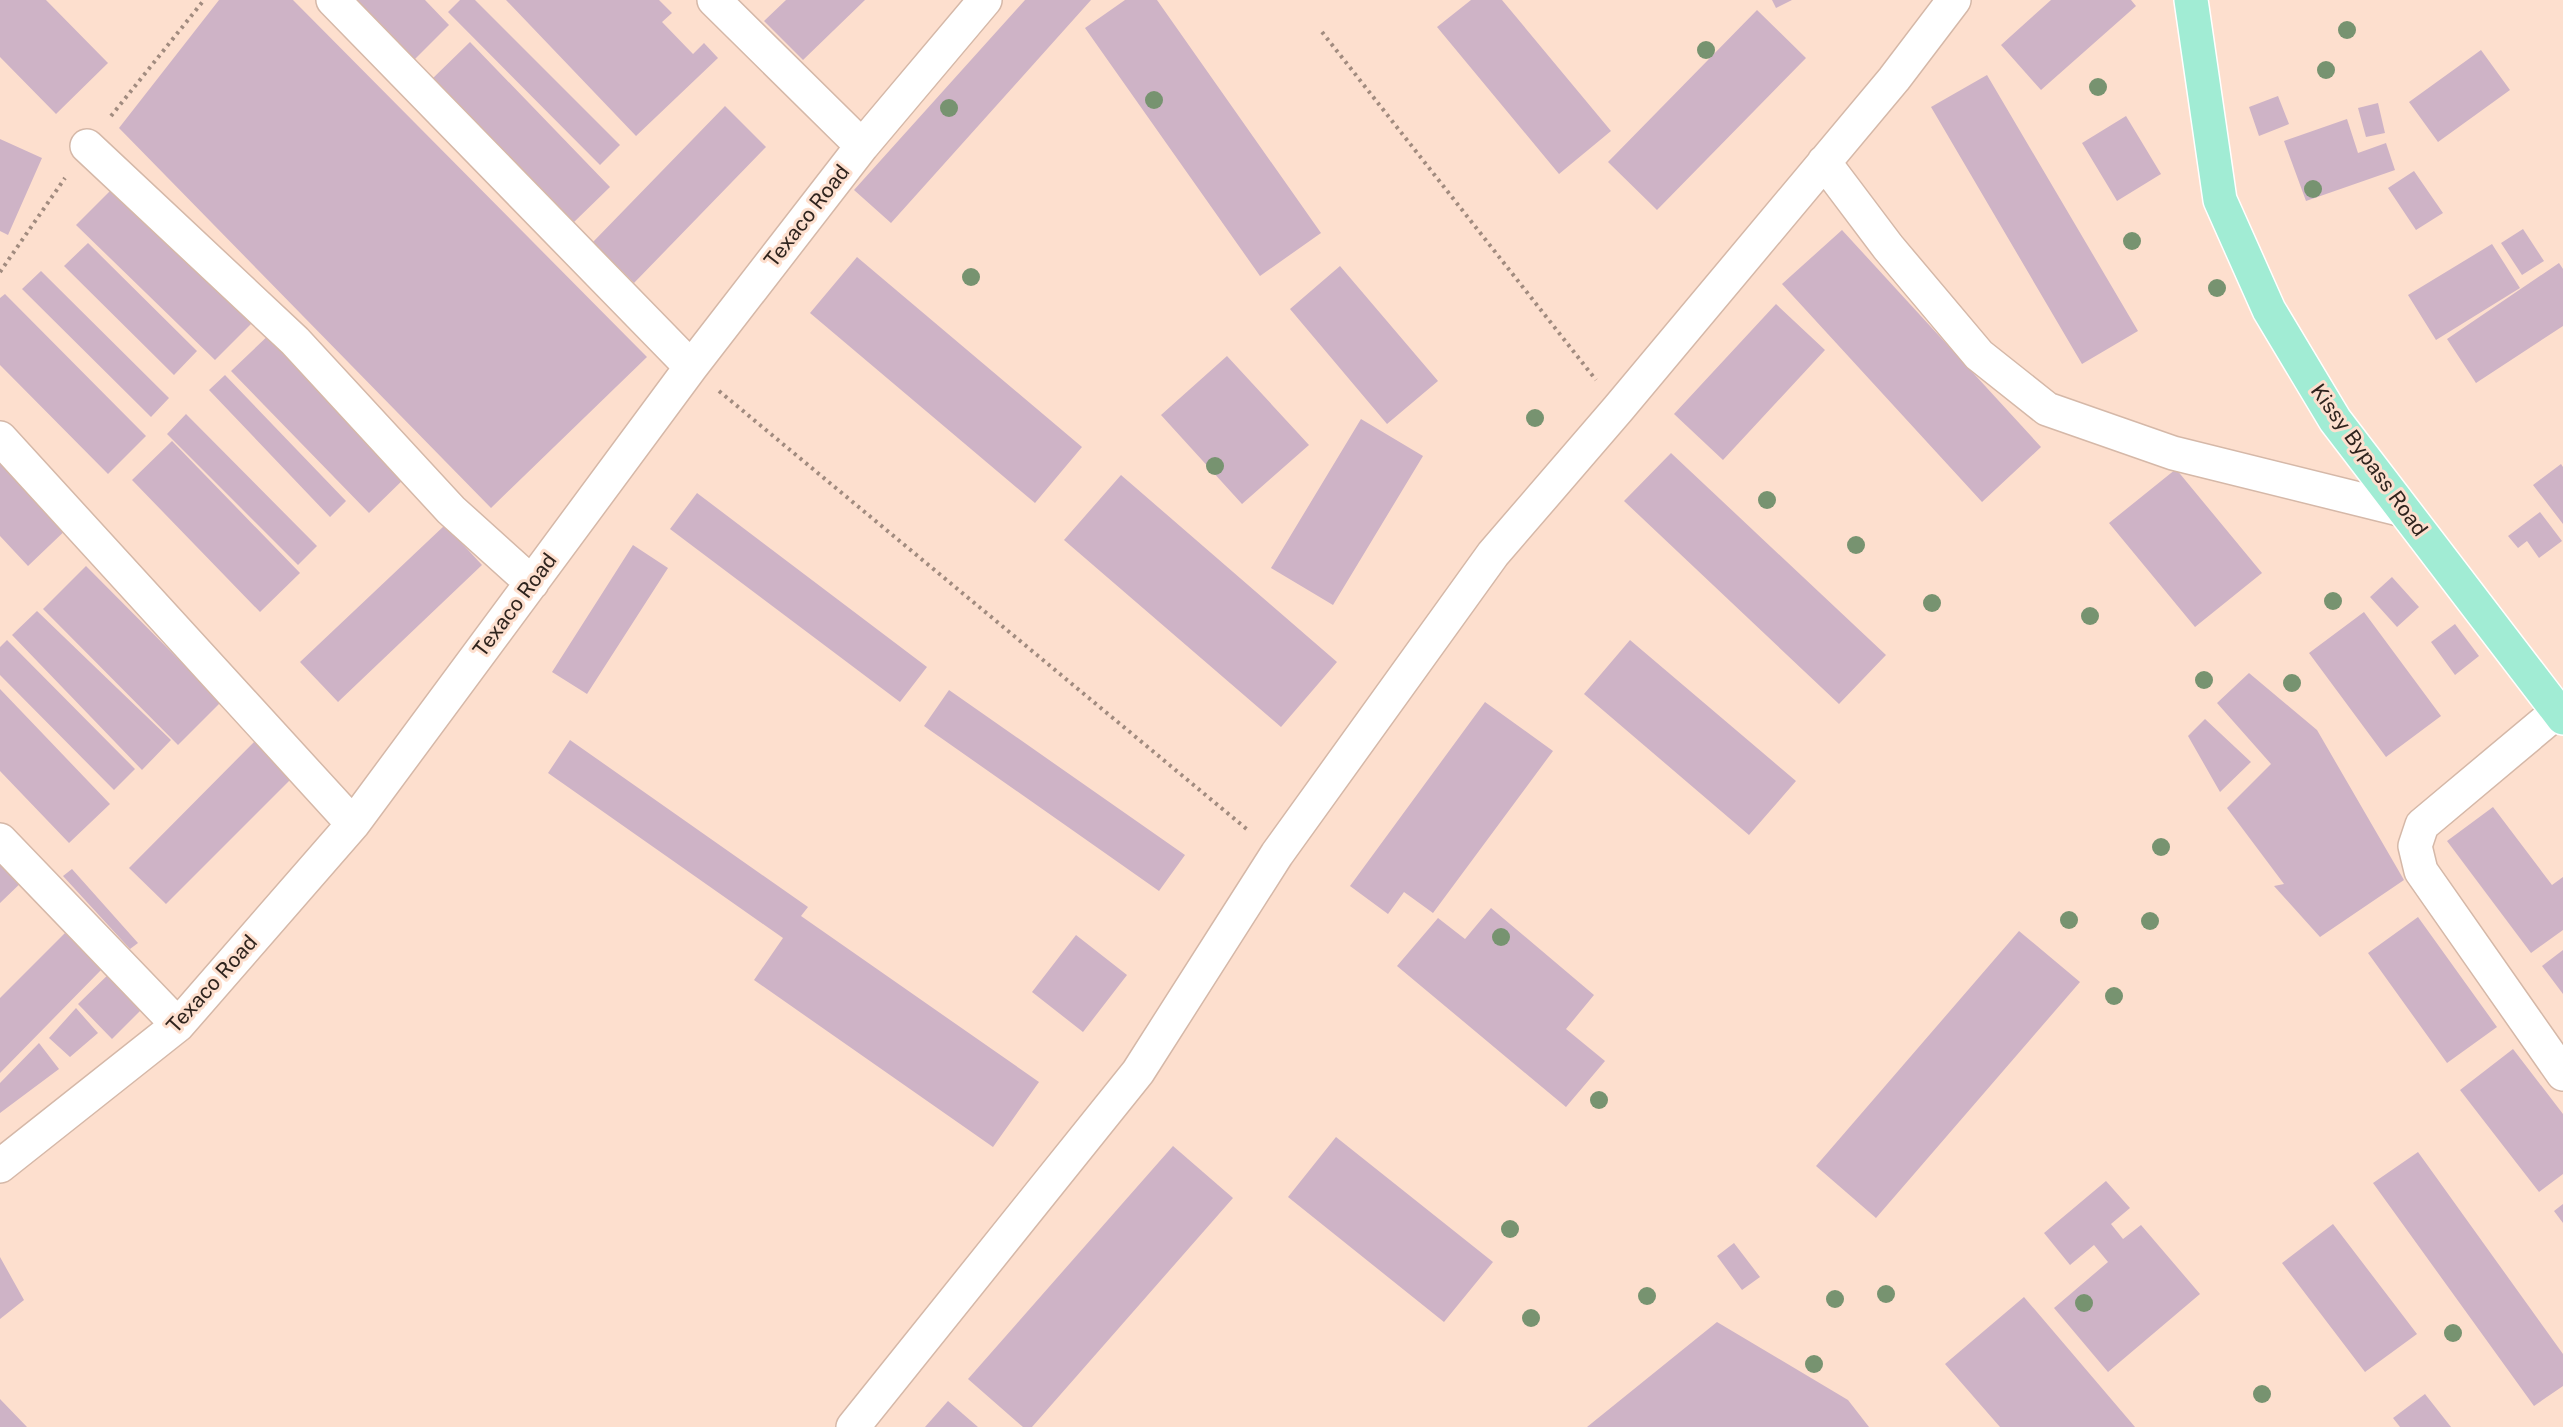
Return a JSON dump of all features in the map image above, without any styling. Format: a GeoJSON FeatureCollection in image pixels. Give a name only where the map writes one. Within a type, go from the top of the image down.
{"type":"FeatureCollection","features":[{"type":"Feature","properties":{"kind":"main road","name":"Kissy Bypass Road"},"geometry":{"type":"LineString","coordinates":[[2191,0],[2220,200],[2269,310],[2335,420],[2561,715]]}},
{"type":"Feature","properties":{"kind":"street"},"geometry":{"type":"LineString","coordinates":[[333,0],[691,367]]}},
{"type":"Feature","properties":{"kind":"street"},"geometry":{"type":"LineString","coordinates":[[714,0],[862,146]]}},
{"type":"Feature","properties":{"kind":"street","name":"Texaco Road"},"geometry":{"type":"LineString","coordinates":[[0,1166],[178,1025],[353,824],[691,367],[862,146],[985,0]]}},
{"type":"Feature","properties":{"kind":"street"},"geometry":{"type":"LineString","coordinates":[[853,1427],[1138,1072],[1277,854],[1493,554],[1618,409],[1894,79],[1954,0]]}},
{"type":"Feature","properties":{"kind":"street"},"geometry":{"type":"LineString","coordinates":[[87,146],[295,341],[451,510],[532,583]]}},
{"type":"Feature","properties":{"kind":"street"},"geometry":{"type":"LineString","coordinates":[[1824,162],[1888,247],[1978,355],[2047,409],[2173,453],[2403,510]]}},
{"type":"Feature","properties":{"kind":"street"},"geometry":{"type":"LineString","coordinates":[[0,438],[353,824]]}},
{"type":"Feature","properties":{"kind":"street"},"geometry":{"type":"LineString","coordinates":[[2561,715],[2422,825],[2415,846],[2421,872],[2563,1074]]}},
{"type":"Feature","properties":{"kind":"street"},"geometry":{"type":"LineString","coordinates":[[0,840],[178,1025]]}},
{"type":"Feature","properties":{"kind":"path"},"geometry":{"type":"LineString","coordinates":[[1322,32],[1618,409]]}},
{"type":"Feature","properties":{"kind":"path"},"geometry":{"type":"LineString","coordinates":[[691,367],[1277,854]]}},
{"type":"Feature","properties":{"kind":"building"},"geometry":{"type":"Polygon","coordinates":[[[0,0],[46,0],[108,63],[56,114],[0,57],[0,0]]]}},
{"type":"Feature","properties":{"kind":"building"},"geometry":{"type":"Polygon","coordinates":[[[219,0],[293,0],[647,357],[491,508],[119,128],[219,0]]]}},
{"type":"Feature","properties":{"kind":"building"},"geometry":{"type":"Polygon","coordinates":[[[350,0],[425,0],[449,25],[412,62],[350,0]]]}},
{"type":"Feature","properties":{"kind":"building"},"geometry":{"type":"Polygon","coordinates":[[[460,0],[475,0],[620,145],[600,165],[448,12],[460,0]]]}},
{"type":"Feature","properties":{"kind":"building"},"geometry":{"type":"Polygon","coordinates":[[[506,0],[659,0],[672,13],[662,22],[693,54],[704,43],[718,58],[636,136],[506,0]]]}},
{"type":"Feature","properties":{"kind":"building"},"geometry":{"type":"Polygon","coordinates":[[[786,0],[865,0],[803,60],[764,21],[786,0]]]}},
{"type":"Feature","properties":{"kind":"building"},"geometry":{"type":"Polygon","coordinates":[[[1025,0],[1091,0],[891,223],[854,190],[1025,0]]]}},
{"type":"Feature","properties":{"kind":"building"},"geometry":{"type":"Polygon","coordinates":[[[1125,0],[1157,0],[1321,233],[1260,276],[1085,28],[1125,0]]]}},
{"type":"Feature","properties":{"kind":"building"},"geometry":{"type":"Polygon","coordinates":[[[1471,0],[1502,0],[1611,131],[1559,174],[1437,27],[1471,0]]]}},
{"type":"Feature","properties":{"kind":"building"},"geometry":{"type":"Polygon","coordinates":[[[1772,0],[1792,0],[1776,8],[1772,0]]]}},
{"type":"Feature","properties":{"kind":"building"},"geometry":{"type":"Polygon","coordinates":[[[2051,0],[2131,0],[2136,6],[2041,90],[2001,45],[2051,0]]]}},
{"type":"Feature","properties":{"kind":"building"},"geometry":{"type":"Polygon","coordinates":[[[1757,10],[1806,58],[1657,210],[1608,162],[1757,10]]]}},
{"type":"Feature","properties":{"kind":"building"},"geometry":{"type":"Polygon","coordinates":[[[470,42],[610,187],[572,224],[431,80],[470,42]]]}},
{"type":"Feature","properties":{"kind":"building"},"geometry":{"type":"Polygon","coordinates":[[[2481,50],[2510,90],[2438,142],[2409,102],[2481,50]]]}},
{"type":"Feature","properties":{"kind":"building"},"geometry":{"type":"Polygon","coordinates":[[[1987,75],[2138,331],[2082,364],[1931,107],[1987,75]]]}},
{"type":"Feature","properties":{"kind":"building"},"geometry":{"type":"Polygon","coordinates":[[[2278,96],[2289,124],[2259,136],[2249,107],[2278,96]]]}},
{"type":"Feature","properties":{"kind":"building"},"geometry":{"type":"Polygon","coordinates":[[[2378,103],[2385,133],[2366,137],[2358,108],[2378,103]]]}},
{"type":"Feature","properties":{"kind":"building"},"geometry":{"type":"Polygon","coordinates":[[[725,106],[766,147],[634,283],[593,242],[725,106]]]}},
{"type":"Feature","properties":{"kind":"building"},"geometry":{"type":"Polygon","coordinates":[[[2126,116],[2161,174],[2117,201],[2082,143],[2126,116]]]}},
{"type":"Feature","properties":{"kind":"building"},"geometry":{"type":"Polygon","coordinates":[[[2347,119],[2358,153],[2386,143],[2395,170],[2306,201],[2284,141],[2347,119]]]}},
{"type":"Feature","properties":{"kind":"building"},"geometry":{"type":"Polygon","coordinates":[[[0,139],[42,158],[8,235],[0,231],[0,139]]]}},
{"type":"Feature","properties":{"kind":"building"},"geometry":{"type":"Polygon","coordinates":[[[2414,171],[2443,213],[2416,230],[2388,188],[2414,171]]]}},
{"type":"Feature","properties":{"kind":"building"},"geometry":{"type":"Polygon","coordinates":[[[117,184],[256,319],[215,360],[76,225],[117,184]]]}},
{"type":"Feature","properties":{"kind":"building"},"geometry":{"type":"Polygon","coordinates":[[[2523,229],[2544,261],[2522,275],[2501,243],[2523,229]]]}},
{"type":"Feature","properties":{"kind":"building"},"geometry":{"type":"Polygon","coordinates":[[[1842,230],[2041,447],[1982,502],[1782,284],[1842,230]]]}},
{"type":"Feature","properties":{"kind":"building"},"geometry":{"type":"Polygon","coordinates":[[[88,243],[197,351],[174,375],[64,266],[88,243]]]}},
{"type":"Feature","properties":{"kind":"building"},"geometry":{"type":"Polygon","coordinates":[[[2492,244],[2520,288],[2436,340],[2408,295],[2492,244]]]}},
{"type":"Feature","properties":{"kind":"building"},"geometry":{"type":"Polygon","coordinates":[[[857,257],[1082,447],[1035,503],[810,313],[857,257]]]}},
{"type":"Feature","properties":{"kind":"building"},"geometry":{"type":"Polygon","coordinates":[[[2559,263],[2563,269],[2563,326],[2476,383],[2447,339],[2559,263]]]}},
{"type":"Feature","properties":{"kind":"building"},"geometry":{"type":"Polygon","coordinates":[[[1340,266],[1438,381],[1387,424],[1290,309],[1340,266]]]}},
{"type":"Feature","properties":{"kind":"building"},"geometry":{"type":"Polygon","coordinates":[[[41,271],[169,398],[151,417],[22,289],[41,271]]]}},
{"type":"Feature","properties":{"kind":"building"},"geometry":{"type":"Polygon","coordinates":[[[5,294],[146,436],[108,474],[0,365],[0,298],[5,294]]]}},
{"type":"Feature","properties":{"kind":"building"},"geometry":{"type":"Polygon","coordinates":[[[1776,304],[1825,350],[1723,460],[1674,414],[1776,304]]]}},
{"type":"Feature","properties":{"kind":"building"},"geometry":{"type":"Polygon","coordinates":[[[273,331],[411,472],[369,513],[231,371],[273,331]]]}},
{"type":"Feature","properties":{"kind":"building"},"geometry":{"type":"Polygon","coordinates":[[[1227,356],[1309,445],[1242,504],[1161,415],[1227,356]]]}},
{"type":"Feature","properties":{"kind":"building"},"geometry":{"type":"Polygon","coordinates":[[[225,375],[346,501],[330,517],[209,390],[225,375]]]}},
{"type":"Feature","properties":{"kind":"building"},"geometry":{"type":"Polygon","coordinates":[[[186,414],[317,546],[298,565],[167,434],[186,414]]]}},
{"type":"Feature","properties":{"kind":"building"},"geometry":{"type":"Polygon","coordinates":[[[1361,419],[1423,456],[1333,605],[1271,568],[1361,419]]]}},
{"type":"Feature","properties":{"kind":"building"},"geometry":{"type":"Polygon","coordinates":[[[172,441],[300,573],[260,612],[132,480],[172,441]]]}},
{"type":"Feature","properties":{"kind":"building"},"geometry":{"type":"Polygon","coordinates":[[[0,449],[72,524],[28,566],[0,536],[0,449]]]}},
{"type":"Feature","properties":{"kind":"building"},"geometry":{"type":"Polygon","coordinates":[[[1671,453],[1886,655],[1839,704],[1624,501],[1671,453]]]}},
{"type":"Feature","properties":{"kind":"building"},"geometry":{"type":"Polygon","coordinates":[[[2561,464],[2563,467],[2563,524],[2533,485],[2561,464]]]}},
{"type":"Feature","properties":{"kind":"building"},"geometry":{"type":"Polygon","coordinates":[[[2176,469],[2262,573],[2195,627],[2109,523],[2176,469]]]}},
{"type":"Feature","properties":{"kind":"building"},"geometry":{"type":"Polygon","coordinates":[[[1121,475],[1337,662],[1281,727],[1064,540],[1121,475]]]}},
{"type":"Feature","properties":{"kind":"building"},"geometry":{"type":"Polygon","coordinates":[[[697,493],[927,667],[900,702],[670,529],[697,493]]]}},
{"type":"Feature","properties":{"kind":"building"},"geometry":{"type":"Polygon","coordinates":[[[2540,512],[2562,541],[2539,558],[2527,541],[2518,548],[2508,536],[2540,512]]]}},
{"type":"Feature","properties":{"kind":"building"},"geometry":{"type":"Polygon","coordinates":[[[445,525],[482,565],[338,702],[300,662],[445,525]]]}},
{"type":"Feature","properties":{"kind":"building"},"geometry":{"type":"Polygon","coordinates":[[[633,545],[668,568],[587,694],[552,672],[633,545]]]}},
{"type":"Feature","properties":{"kind":"building"},"geometry":{"type":"Polygon","coordinates":[[[86,566],[221,702],[178,745],[43,609],[86,566]]]}},
{"type":"Feature","properties":{"kind":"building"},"geometry":{"type":"Polygon","coordinates":[[[2392,577],[2419,607],[2397,627],[2370,597],[2392,577]]]}},
{"type":"Feature","properties":{"kind":"building"},"geometry":{"type":"Polygon","coordinates":[[[37,611],[171,740],[142,770],[12,635],[37,611]]]}},
{"type":"Feature","properties":{"kind":"building"},"geometry":{"type":"Polygon","coordinates":[[[2364,612],[2441,716],[2386,757],[2309,653],[2364,612]]]}},
{"type":"Feature","properties":{"kind":"building"},"geometry":{"type":"Polygon","coordinates":[[[2455,624],[2479,656],[2455,675],[2431,642],[2455,624]]]}},
{"type":"Feature","properties":{"kind":"building"},"geometry":{"type":"Polygon","coordinates":[[[7,640],[135,769],[114,790],[0,675],[0,647],[7,640]]]}},
{"type":"Feature","properties":{"kind":"building"},"geometry":{"type":"Polygon","coordinates":[[[1630,640],[1796,781],[1749,835],[1584,694],[1630,640]]]}},
{"type":"Feature","properties":{"kind":"building"},"geometry":{"type":"Polygon","coordinates":[[[2249,673],[2317,730],[2404,880],[2320,937],[2274,886],[2284,884],[2227,808],[2271,764],[2217,703],[2249,673]]]}},
{"type":"Feature","properties":{"kind":"building"},"geometry":{"type":"Polygon","coordinates":[[[0,689],[110,804],[69,843],[0,771],[0,689]]]}},
{"type":"Feature","properties":{"kind":"building"},"geometry":{"type":"Polygon","coordinates":[[[949,690],[1185,855],[1159,891],[924,726],[949,690]]]}},
{"type":"Feature","properties":{"kind":"building"},"geometry":{"type":"Polygon","coordinates":[[[1485,702],[1553,751],[1433,913],[1404,892],[1388,914],[1350,886],[1485,702]]]}},
{"type":"Feature","properties":{"kind":"building"},"geometry":{"type":"Polygon","coordinates":[[[2205,719],[2251,762],[2220,792],[2188,736],[2205,719]]]}},
{"type":"Feature","properties":{"kind":"building"},"geometry":{"type":"Polygon","coordinates":[[[260,736],[297,773],[166,904],[129,868],[260,736]]]}},
{"type":"Feature","properties":{"kind":"building"},"geometry":{"type":"Polygon","coordinates":[[[570,740],[808,907],[801,916],[1039,1082],[993,1147],[754,980],[783,938],[548,773],[570,740]]]}},
{"type":"Feature","properties":{"kind":"building"},"geometry":{"type":"Polygon","coordinates":[[[2493,807],[2552,885],[2563,877],[2563,930],[2531,953],[2447,841],[2493,807]]]}},
{"type":"Feature","properties":{"kind":"building"},"geometry":{"type":"Polygon","coordinates":[[[0,849],[27,877],[0,903],[0,849]]]}},
{"type":"Feature","properties":{"kind":"building"},"geometry":{"type":"Polygon","coordinates":[[[72,869],[138,943],[130,949],[63,876],[72,869]]]}},
{"type":"Feature","properties":{"kind":"building"},"geometry":{"type":"Polygon","coordinates":[[[1491,908],[1594,995],[1566,1029],[1605,1061],[1566,1107],[1397,966],[1438,918],[1465,939],[1491,908]]]}},
{"type":"Feature","properties":{"kind":"building"},"geometry":{"type":"Polygon","coordinates":[[[2418,917],[2497,1027],[2447,1063],[2368,953],[2418,917]]]}},
{"type":"Feature","properties":{"kind":"building"},"geometry":{"type":"Polygon","coordinates":[[[2019,931],[2080,982],[1876,1218],[1816,1166],[2019,931]]]}},
{"type":"Feature","properties":{"kind":"building"},"geometry":{"type":"Polygon","coordinates":[[[65,933],[102,969],[0,1073],[0,998],[65,933]]]}},
{"type":"Feature","properties":{"kind":"building"},"geometry":{"type":"Polygon","coordinates":[[[1076,935],[1127,975],[1083,1032],[1032,992],[1076,935]]]}},
{"type":"Feature","properties":{"kind":"building"},"geometry":{"type":"Polygon","coordinates":[[[2563,950],[2563,994],[2542,966],[2563,950]]]}},
{"type":"Feature","properties":{"kind":"building"},"geometry":{"type":"Polygon","coordinates":[[[116,967],[149,1002],[112,1039],[78,1004],[116,967]]]}},
{"type":"Feature","properties":{"kind":"building"},"geometry":{"type":"Polygon","coordinates":[[[76,1008],[98,1033],[70,1057],[49,1038],[76,1008]]]}},
{"type":"Feature","properties":{"kind":"building"},"geometry":{"type":"Polygon","coordinates":[[[39,1043],[59,1069],[0,1113],[0,1083],[39,1043]]]}},
{"type":"Feature","properties":{"kind":"building"},"geometry":{"type":"Polygon","coordinates":[[[2513,1049],[2563,1114],[2563,1174],[2539,1192],[2460,1090],[2513,1049]]]}},
{"type":"Feature","properties":{"kind":"building"},"geometry":{"type":"Polygon","coordinates":[[[1336,1137],[1493,1262],[1444,1322],[1288,1197],[1336,1137]]]}},
{"type":"Feature","properties":{"kind":"building"},"geometry":{"type":"Polygon","coordinates":[[[1173,1146],[1233,1198],[1032,1427],[1023,1427],[968,1379],[1173,1146]]]}},
{"type":"Feature","properties":{"kind":"building"},"geometry":{"type":"Polygon","coordinates":[[[2418,1152],[2563,1354],[2563,1386],[2534,1406],[2373,1183],[2418,1152]]]}},
{"type":"Feature","properties":{"kind":"building"},"geometry":{"type":"Polygon","coordinates":[[[2106,1181],[2130,1208],[2111,1224],[2123,1239],[2141,1225],[2200,1294],[2108,1372],[2054,1308],[2108,1262],[2094,1245],[2070,1265],[2044,1233],[2106,1181]]]}},
{"type":"Feature","properties":{"kind":"building"},"geometry":{"type":"Polygon","coordinates":[[[2563,1204],[2563,1223],[2554,1211],[2563,1204]]]}},
{"type":"Feature","properties":{"kind":"building"},"geometry":{"type":"Polygon","coordinates":[[[2333,1224],[2417,1334],[2365,1372],[2282,1263],[2333,1224]]]}},
{"type":"Feature","properties":{"kind":"building"},"geometry":{"type":"Polygon","coordinates":[[[1734,1243],[1760,1277],[1742,1290],[1717,1256],[1734,1243]]]}},
{"type":"Feature","properties":{"kind":"building"},"geometry":{"type":"Polygon","coordinates":[[[0,1257],[24,1300],[0,1319],[0,1257]]]}},
{"type":"Feature","properties":{"kind":"building"},"geometry":{"type":"Polygon","coordinates":[[[2024,1297],[2135,1427],[2000,1427],[1945,1364],[2024,1297]]]}},
{"type":"Feature","properties":{"kind":"building"},"geometry":{"type":"Polygon","coordinates":[[[1717,1322],[1848,1400],[1869,1427],[1587,1427],[1717,1322]]]}},
{"type":"Feature","properties":{"kind":"building"},"geometry":{"type":"Polygon","coordinates":[[[2425,1394],[2451,1427],[2400,1427],[2393,1418],[2425,1394]]]}},
{"type":"Feature","properties":{"kind":"building"},"geometry":{"type":"Polygon","coordinates":[[[0,1399],[27,1427],[0,1427],[0,1399]]]}},
{"type":"Feature","properties":{"kind":"building"},"geometry":{"type":"Polygon","coordinates":[[[948,1401],[978,1427],[925,1427],[948,1401]]]}}]}
